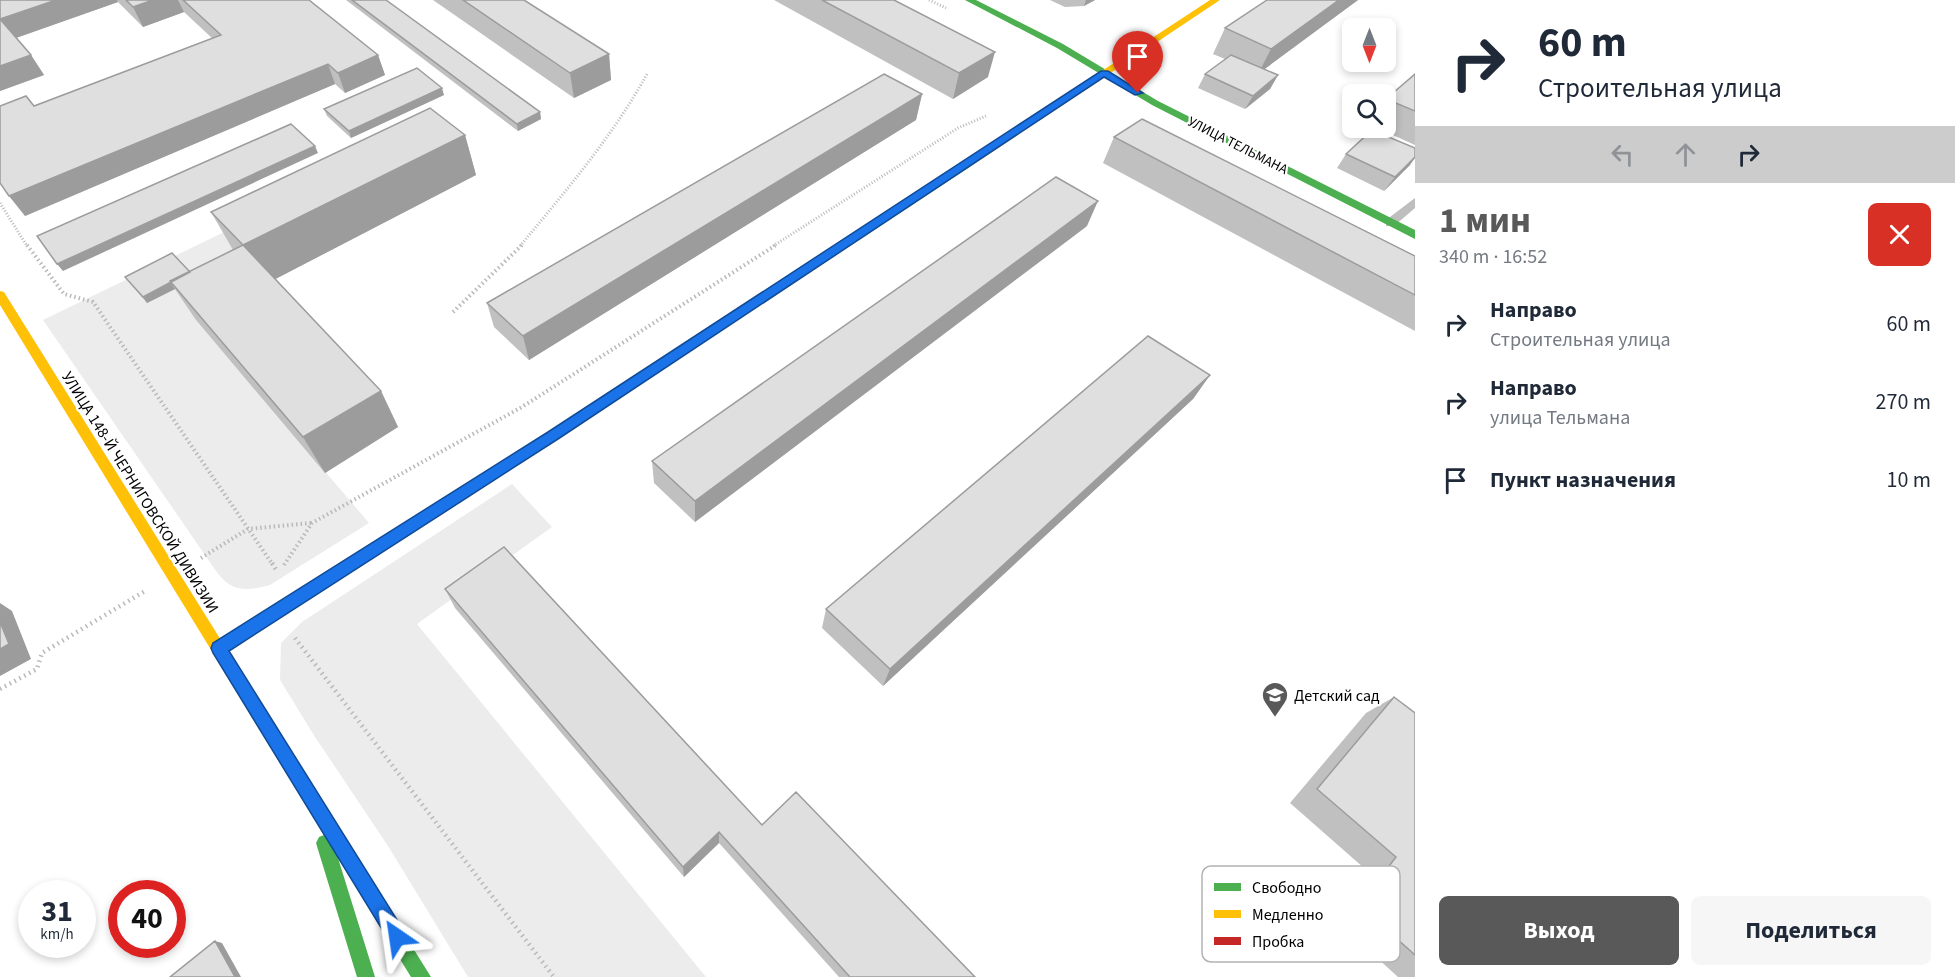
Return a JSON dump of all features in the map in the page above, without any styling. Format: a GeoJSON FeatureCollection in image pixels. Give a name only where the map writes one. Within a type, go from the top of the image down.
{"type":"FeatureCollection","features":[{"type":"Feature","properties":{"kind":"street","name":"УЛИЦА ТЕЛЬМАНА"},"geometry":{"type":"LineString","coordinates":[[969,0],[1060,46],[1155,103],[1415,235]]}},
{"type":"Feature","properties":{"kind":"street"},"geometry":{"type":"LineString","coordinates":[[219,648],[563,429],[1216,0]]}},
{"type":"Feature","properties":{"kind":"street","name":"УЛИЦА 148-Й ЧЕРНИГОВСКОЙ ДИВИЗИИ"},"geometry":{"type":"LineString","coordinates":[[0,295],[422,977]]}},
{"type":"Feature","properties":{"kind":"street","name":"УЛИЦА 148-Й ЧЕРНИГОВСКОЙ ДИВИЗИИ"},"geometry":{"type":"LineString","coordinates":[[311,798],[366,977]]}},
{"type":"Feature","properties":{"kind":"lane"},"geometry":{"type":"LineString","coordinates":[[1390,223],[1415,202]]}},
{"type":"Feature","properties":{"kind":"path"},"geometry":{"type":"LineString","coordinates":[[929,0],[950,10]]}},
{"type":"Feature","properties":{"kind":"path"},"geometry":{"type":"LineString","coordinates":[[453,312],[514,254],[569,187],[633,100],[647,74]]}},
{"type":"Feature","properties":{"kind":"path"},"geometry":{"type":"LineString","coordinates":[[279,574],[312,524],[522,407],[958,128],[996,112]]}},
{"type":"Feature","properties":{"kind":"shaded area"},"geometry":{"type":"Polygon","coordinates":[[[424,135],[196,320],[369,523],[270,585],[247,589],[234,587],[216,571],[43,320],[424,135]]]}},
{"type":"Feature","properties":{"kind":"shaded area"},"geometry":{"type":"Polygon","coordinates":[[[512,484],[552,527],[417,624],[706,977],[468,977],[388,846],[280,680],[281,643],[302,622],[512,484]]]}},
{"type":"Feature","properties":{"kind":"building"},"geometry":{"type":"Polygon","coordinates":[[[0,0],[56,0],[0,19],[0,0]]]}},
{"type":"Feature","properties":{"kind":"building"},"geometry":{"type":"Polygon","coordinates":[[[126,0],[153,0],[133,7],[126,0]]]}},
{"type":"Feature","properties":{"kind":"building"},"geometry":{"type":"Polygon","coordinates":[[[183,0],[309,0],[378,55],[338,73],[328,64],[9,196],[0,183],[0,106],[26,96],[34,106],[221,35],[183,0]]]}},
{"type":"Feature","properties":{"kind":"building"},"geometry":{"type":"Polygon","coordinates":[[[352,0],[386,0],[540,112],[517,124],[352,0]]]}},
{"type":"Feature","properties":{"kind":"building"},"geometry":{"type":"Polygon","coordinates":[[[463,0],[524,0],[609,54],[570,73],[463,0]]]}},
{"type":"Feature","properties":{"kind":"building"},"geometry":{"type":"Polygon","coordinates":[[[822,0],[894,0],[995,52],[959,73],[822,0]]]}},
{"type":"Feature","properties":{"kind":"building"},"geometry":{"type":"Polygon","coordinates":[[[1267,0],[1339,0],[1271,49],[1225,28],[1267,0]]]}},
{"type":"Feature","properties":{"kind":"building"},"geometry":{"type":"Polygon","coordinates":[[[0,19],[31,55],[0,66],[0,19]]]}},
{"type":"Feature","properties":{"kind":"building"},"geometry":{"type":"Polygon","coordinates":[[[1231,55],[1278,75],[1253,96],[1205,74],[1231,55]]]}},
{"type":"Feature","properties":{"kind":"building"},"geometry":{"type":"Polygon","coordinates":[[[417,68],[442,88],[349,131],[324,109],[417,68]]]}},
{"type":"Feature","properties":{"kind":"building"},"geometry":{"type":"Polygon","coordinates":[[[884,74],[922,94],[523,336],[487,303],[884,74]]]}},
{"type":"Feature","properties":{"kind":"building"},"geometry":{"type":"Polygon","coordinates":[[[1415,74],[1415,111],[1396,103],[1396,90],[1415,74]]]}},
{"type":"Feature","properties":{"kind":"building"},"geometry":{"type":"Polygon","coordinates":[[[430,108],[465,135],[243,245],[211,212],[430,108]]]}},
{"type":"Feature","properties":{"kind":"building"},"geometry":{"type":"Polygon","coordinates":[[[1142,119],[1415,256],[1415,295],[1114,137],[1142,119]]]}},
{"type":"Feature","properties":{"kind":"building"},"geometry":{"type":"Polygon","coordinates":[[[291,124],[315,146],[57,264],[37,236],[291,124]]]}},
{"type":"Feature","properties":{"kind":"building"},"geometry":{"type":"Polygon","coordinates":[[[1363,138],[1391,138],[1415,148],[1415,157],[1395,177],[1346,154],[1363,138]]]}},
{"type":"Feature","properties":{"kind":"building"},"geometry":{"type":"Polygon","coordinates":[[[1056,177],[1098,201],[695,501],[652,461],[1056,177]]]}},
{"type":"Feature","properties":{"kind":"building"},"geometry":{"type":"Polygon","coordinates":[[[243,245],[381,391],[303,437],[170,281],[243,245]]]}},
{"type":"Feature","properties":{"kind":"building"},"geometry":{"type":"Polygon","coordinates":[[[172,253],[190,272],[143,297],[125,277],[172,253]]]}},
{"type":"Feature","properties":{"kind":"building"},"geometry":{"type":"Polygon","coordinates":[[[1148,336],[1210,375],[890,669],[826,609],[1148,336]]]}},
{"type":"Feature","properties":{"kind":"building"},"geometry":{"type":"Polygon","coordinates":[[[504,547],[762,825],[796,792],[975,977],[850,977],[719,832],[683,867],[445,589],[504,547]]]}},
{"type":"Feature","properties":{"kind":"building"},"geometry":{"type":"Polygon","coordinates":[[[0,622],[9,644],[0,649],[0,622]]]}},
{"type":"Feature","properties":{"kind":"building"},"geometry":{"type":"Polygon","coordinates":[[[1394,697],[1415,713],[1415,955],[1400,942],[1400,866],[1389,866],[1396,857],[1317,789],[1394,697]]]}},
{"type":"Feature","properties":{"kind":"building"},"geometry":{"type":"Polygon","coordinates":[[[215,941],[235,977],[170,977],[215,941]]]}},
{"type":"Feature","properties":{"kind":"traffic: fast"},"geometry":{"type":"LineString","coordinates":[[969,0],[1060,46],[1155,103],[1415,235]]}},
{"type":"Feature","properties":{"kind":"traffic: fast"},"geometry":{"type":"LineString","coordinates":[[653,370],[973,160]]}},
{"type":"Feature","properties":{"kind":"traffic: fast"},"geometry":{"type":"LineString","coordinates":[[219,648],[434,512]]}},
{"type":"Feature","properties":{"kind":"traffic: fast"},"geometry":{"type":"LineString","coordinates":[[229,666],[422,977]]}},
{"type":"Feature","properties":{"kind":"traffic: fast"},"geometry":{"type":"LineString","coordinates":[[325,843],[366,977]]}},
{"type":"Feature","properties":{"kind":"traffic: slow"},"geometry":{"type":"LineString","coordinates":[[973,160],[1216,0]]}},
{"type":"Feature","properties":{"kind":"traffic: slow"},"geometry":{"type":"LineString","coordinates":[[0,295],[229,666]]}},
{"type":"Feature","properties":{"kind":"traffic: jam"},"geometry":{"type":"LineString","coordinates":[[434,512],[653,370]]}},
{"type":"Feature","properties":{"kind":"place","name":"Детский сад"},"geometry":{"type":"Point","coordinates":[1275,718]}},
{"type":"Feature","properties":{"kind":"route"},"geometry":{"type":"LineString","coordinates":[[397,937],[219,648],[553,436],[1104,73],[1138,93]]}}]}
